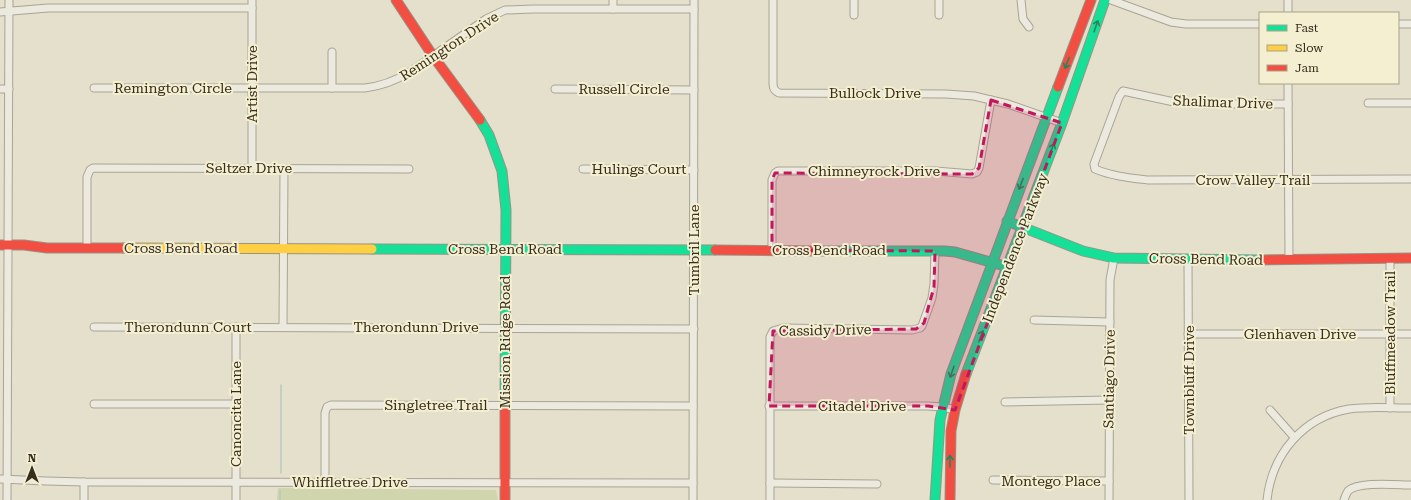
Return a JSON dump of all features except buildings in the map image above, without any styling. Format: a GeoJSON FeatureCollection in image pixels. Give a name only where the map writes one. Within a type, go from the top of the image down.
{"type":"FeatureCollection","features":[{"type":"Feature","properties":{"kind":"street"},"geometry":{"type":"LineString","coordinates":[[7,500],[4,479],[4,245],[8,166],[9,0]]}},
{"type":"Feature","properties":{"kind":"street","name":"Artist Drive"},"geometry":{"type":"LineString","coordinates":[[252,0],[252,168]]}},
{"type":"Feature","properties":{"kind":"street","name":"Mission Ridge Road"},"geometry":{"type":"LineString","coordinates":[[396,0],[433,56],[489,135],[502,171],[505,198],[504,483],[506,500]]}},
{"type":"Feature","properties":{"kind":"street"},"geometry":{"type":"LineString","coordinates":[[533,0],[533,9]]}},
{"type":"Feature","properties":{"kind":"street"},"geometry":{"type":"LineString","coordinates":[[614,0],[614,9]]}},
{"type":"Feature","properties":{"kind":"street","name":"Tumbril Lane"},"geometry":{"type":"LineString","coordinates":[[693,500],[694,0]]}},
{"type":"Feature","properties":{"kind":"street","name":"Bullock Drive"},"geometry":{"type":"LineString","coordinates":[[773,0],[772,81],[775,91],[779,93],[946,94],[974,96],[1062,123]]}},
{"type":"Feature","properties":{"kind":"street"},"geometry":{"type":"LineString","coordinates":[[854,0],[854,15]]}},
{"type":"Feature","properties":{"kind":"street"},"geometry":{"type":"LineString","coordinates":[[939,0],[939,15]]}},
{"type":"Feature","properties":{"kind":"street"},"geometry":{"type":"LineString","coordinates":[[1021,0],[1022,19],[1029,27]]}},
{"type":"Feature","properties":{"kind":"street","name":"Independence Parkway"},"geometry":{"type":"LineString","coordinates":[[935,500],[939,425],[942,407],[951,374],[1091,0]]}},
{"type":"Feature","properties":{"kind":"street","name":"Independence Parkway"},"geometry":{"type":"LineString","coordinates":[[950,500],[950,440],[955,410],[962,385],[1062,123],[1105,0]]}},
{"type":"Feature","properties":{"kind":"street"},"geometry":{"type":"LineString","coordinates":[[1111,0],[1171,22],[1186,24],[1259,24]]}},
{"type":"Feature","properties":{"kind":"street"},"geometry":{"type":"LineString","coordinates":[[1288,0],[1288,12]]}},
{"type":"Feature","properties":{"kind":"street"},"geometry":{"type":"LineString","coordinates":[[0,12],[88,4],[168,4],[252,8]]}},
{"type":"Feature","properties":{"kind":"street","name":"Remington Drive"},"geometry":{"type":"LineString","coordinates":[[252,88],[365,88],[387,84],[410,72],[496,14],[510,10],[694,9]]}},
{"type":"Feature","properties":{"kind":"street"},"geometry":{"type":"LineString","coordinates":[[1399,24],[1411,24]]}},
{"type":"Feature","properties":{"kind":"street"},"geometry":{"type":"LineString","coordinates":[[332,52],[332,88]]}},
{"type":"Feature","properties":{"kind":"street"},"geometry":{"type":"LineString","coordinates":[[1288,84],[1289,260]]}},
{"type":"Feature","properties":{"kind":"street","name":"Remington Circle"},"geometry":{"type":"LineString","coordinates":[[94,88],[252,88]]}},
{"type":"Feature","properties":{"kind":"street"},"geometry":{"type":"LineString","coordinates":[[0,89],[9,89]]}},
{"type":"Feature","properties":{"kind":"street","name":"Russell Circle"},"geometry":{"type":"LineString","coordinates":[[555,89],[694,90]]}},
{"type":"Feature","properties":{"kind":"street","name":"Shalimar Drive"},"geometry":{"type":"LineString","coordinates":[[1096,169],[1094,164],[1119,97],[1123,91],[1174,102],[1208,104],[1288,104]]}},
{"type":"Feature","properties":{"kind":"street","name":"Chimneyrock Drive"},"geometry":{"type":"LineString","coordinates":[[772,250],[772,180],[775,173],[784,170],[936,171],[972,174],[977,172],[979,168],[991,100]]}},
{"type":"Feature","properties":{"kind":"street"},"geometry":{"type":"LineString","coordinates":[[1368,103],[1411,103]]}},
{"type":"Feature","properties":{"kind":"street"},"geometry":{"type":"LineString","coordinates":[[0,166],[8,166]]}},
{"type":"Feature","properties":{"kind":"street","name":"Seltzer Drive"},"geometry":{"type":"LineString","coordinates":[[87,248],[87,177],[90,170],[93,168],[409,169]]}},
{"type":"Feature","properties":{"kind":"street"},"geometry":{"type":"LineString","coordinates":[[283,327],[284,169]]}},
{"type":"Feature","properties":{"kind":"street","name":"Hulings Court"},"geometry":{"type":"LineString","coordinates":[[583,169],[694,170]]}},
{"type":"Feature","properties":{"kind":"street","name":"Crow Valley Trail"},"geometry":{"type":"LineString","coordinates":[[1096,169],[1134,179],[1148,180],[1411,179]]}},
{"type":"Feature","properties":{"kind":"street","name":"Cross Bend Road"},"geometry":{"type":"LineString","coordinates":[[1007,221],[1083,251],[1114,258],[1188,260],[1411,258]]}},
{"type":"Feature","properties":{"kind":"street","name":"Cross Bend Road"},"geometry":{"type":"LineString","coordinates":[[4,245],[47,248],[935,251],[955,252],[1008,266]]}},
{"type":"Feature","properties":{"kind":"street","name":"Cassidy Drive"},"geometry":{"type":"LineString","coordinates":[[770,500],[770,337],[772,330],[783,328],[912,330],[920,328],[924,323],[934,290],[935,251]]}},
{"type":"Feature","properties":{"kind":"street","name":"Santiago Drive"},"geometry":{"type":"LineString","coordinates":[[1109,500],[1110,280],[1114,258]]}},
{"type":"Feature","properties":{"kind":"street","name":"Bluffmeadow Trail"},"geometry":{"type":"LineString","coordinates":[[1390,258],[1390,408]]}},
{"type":"Feature","properties":{"kind":"street","name":"Townbluff Drive"},"geometry":{"type":"LineString","coordinates":[[1188,260],[1189,500]]}},
{"type":"Feature","properties":{"kind":"street"},"geometry":{"type":"LineString","coordinates":[[1034,320],[1110,322]]}},
{"type":"Feature","properties":{"kind":"street","name":"Therondunn Court"},"geometry":{"type":"LineString","coordinates":[[94,326],[236,328],[283,327]]}},
{"type":"Feature","properties":{"kind":"street","name":"Therondunn Drive"},"geometry":{"type":"LineString","coordinates":[[283,327],[694,329]]}},
{"type":"Feature","properties":{"kind":"street","name":"Canoncita Lane"},"geometry":{"type":"LineString","coordinates":[[236,328],[236,500]]}},
{"type":"Feature","properties":{"kind":"street","name":"Glenhaven Drive"},"geometry":{"type":"LineString","coordinates":[[1188,334],[1411,334]]}},
{"type":"Feature","properties":{"kind":"street"},"geometry":{"type":"LineString","coordinates":[[1005,402],[1109,400]]}},
{"type":"Feature","properties":{"kind":"street"},"geometry":{"type":"LineString","coordinates":[[94,404],[236,404]]}},
{"type":"Feature","properties":{"kind":"street","name":"Singletree Trail"},"geometry":{"type":"LineString","coordinates":[[325,482],[325,413],[327,407],[331,405],[693,406]]}},
{"type":"Feature","properties":{"kind":"street","name":"Citadel Drive"},"geometry":{"type":"LineString","coordinates":[[770,406],[942,407],[955,410]]}},
{"type":"Feature","properties":{"kind":"street"},"geometry":{"type":"LineString","coordinates":[[1267,500],[1270,478],[1283,451],[1294,437],[1321,419],[1340,412],[1364,408],[1411,408]]}},
{"type":"Feature","properties":{"kind":"street"},"geometry":{"type":"LineString","coordinates":[[1270,410],[1294,437]]}},
{"type":"Feature","properties":{"kind":"street","name":"Whiffletree Drive"},"geometry":{"type":"LineString","coordinates":[[4,479],[84,482],[693,484]]}},
{"type":"Feature","properties":{"kind":"street","name":"Montego Place"},"geometry":{"type":"LineString","coordinates":[[993,480],[1109,481]]}},
{"type":"Feature","properties":{"kind":"street"},"geometry":{"type":"LineString","coordinates":[[84,482],[84,500]]}},
{"type":"Feature","properties":{"kind":"street"},"geometry":{"type":"LineString","coordinates":[[770,483],[877,484]]}},
{"type":"Feature","properties":{"kind":"street"},"geometry":{"type":"LineString","coordinates":[[1344,500],[1348,492],[1358,487],[1372,485],[1411,485]]}},
{"type":"Feature","properties":{"kind":"highlighted area"},"geometry":{"type":"Polygon","coordinates":[[[991,100],[1062,123],[955,410],[928,406],[769,406],[773,331],[916,329],[924,323],[934,287],[935,251],[772,250],[772,180],[775,173],[972,174],[979,168],[991,100]]]}},
{"type":"Feature","properties":{"kind":"green space"},"geometry":{"type":"Polygon","coordinates":[[[278,488],[496,490],[498,500],[277,500],[278,488]]]}},
{"type":"Feature","properties":{"kind":"waterway"},"geometry":{"type":"LineString","coordinates":[[281,385],[281,473]]}},
{"type":"Feature","properties":{"kind":"waterway"},"geometry":{"type":"LineString","coordinates":[[280,490],[280,500]]}},
{"type":"Feature","properties":{"kind":"traffic: fast"},"geometry":{"type":"LineString","coordinates":[[966,374],[1062,123],[1105,0]]}},
{"type":"Feature","properties":{"kind":"traffic: fast"},"geometry":{"type":"LineString","coordinates":[[935,500],[940,420],[951,374],[1058,87]]}},
{"type":"Feature","properties":{"kind":"traffic: fast"},"geometry":{"type":"LineString","coordinates":[[480,120],[489,135],[502,171],[506,210],[505,407]]}},
{"type":"Feature","properties":{"kind":"traffic: fast"},"geometry":{"type":"LineString","coordinates":[[1007,221],[1083,251],[1114,258],[1259,260]]}},
{"type":"Feature","properties":{"kind":"traffic: fast"},"geometry":{"type":"LineString","coordinates":[[372,249],[715,250]]}},
{"type":"Feature","properties":{"kind":"traffic: fast"},"geometry":{"type":"LineString","coordinates":[[815,251],[945,251],[955,252],[1008,267]]}},
{"type":"Feature","properties":{"kind":"traffic: slow"},"geometry":{"type":"LineString","coordinates":[[123,248],[372,249]]}},
{"type":"Feature","properties":{"kind":"traffic: jam"},"geometry":{"type":"LineString","coordinates":[[396,0],[433,56],[480,120]]}},
{"type":"Feature","properties":{"kind":"traffic: jam"},"geometry":{"type":"LineString","coordinates":[[1058,87],[1091,0]]}},
{"type":"Feature","properties":{"kind":"traffic: jam"},"geometry":{"type":"LineString","coordinates":[[0,245],[24,245],[47,248],[123,248]]}},
{"type":"Feature","properties":{"kind":"traffic: jam"},"geometry":{"type":"LineString","coordinates":[[715,250],[815,251]]}},
{"type":"Feature","properties":{"kind":"traffic: jam"},"geometry":{"type":"LineString","coordinates":[[1259,260],[1411,258]]}},
{"type":"Feature","properties":{"kind":"traffic: jam"},"geometry":{"type":"LineString","coordinates":[[950,500],[951,431],[955,410],[966,374]]}},
{"type":"Feature","properties":{"kind":"traffic: jam"},"geometry":{"type":"LineString","coordinates":[[505,407],[505,500]]}}]}
